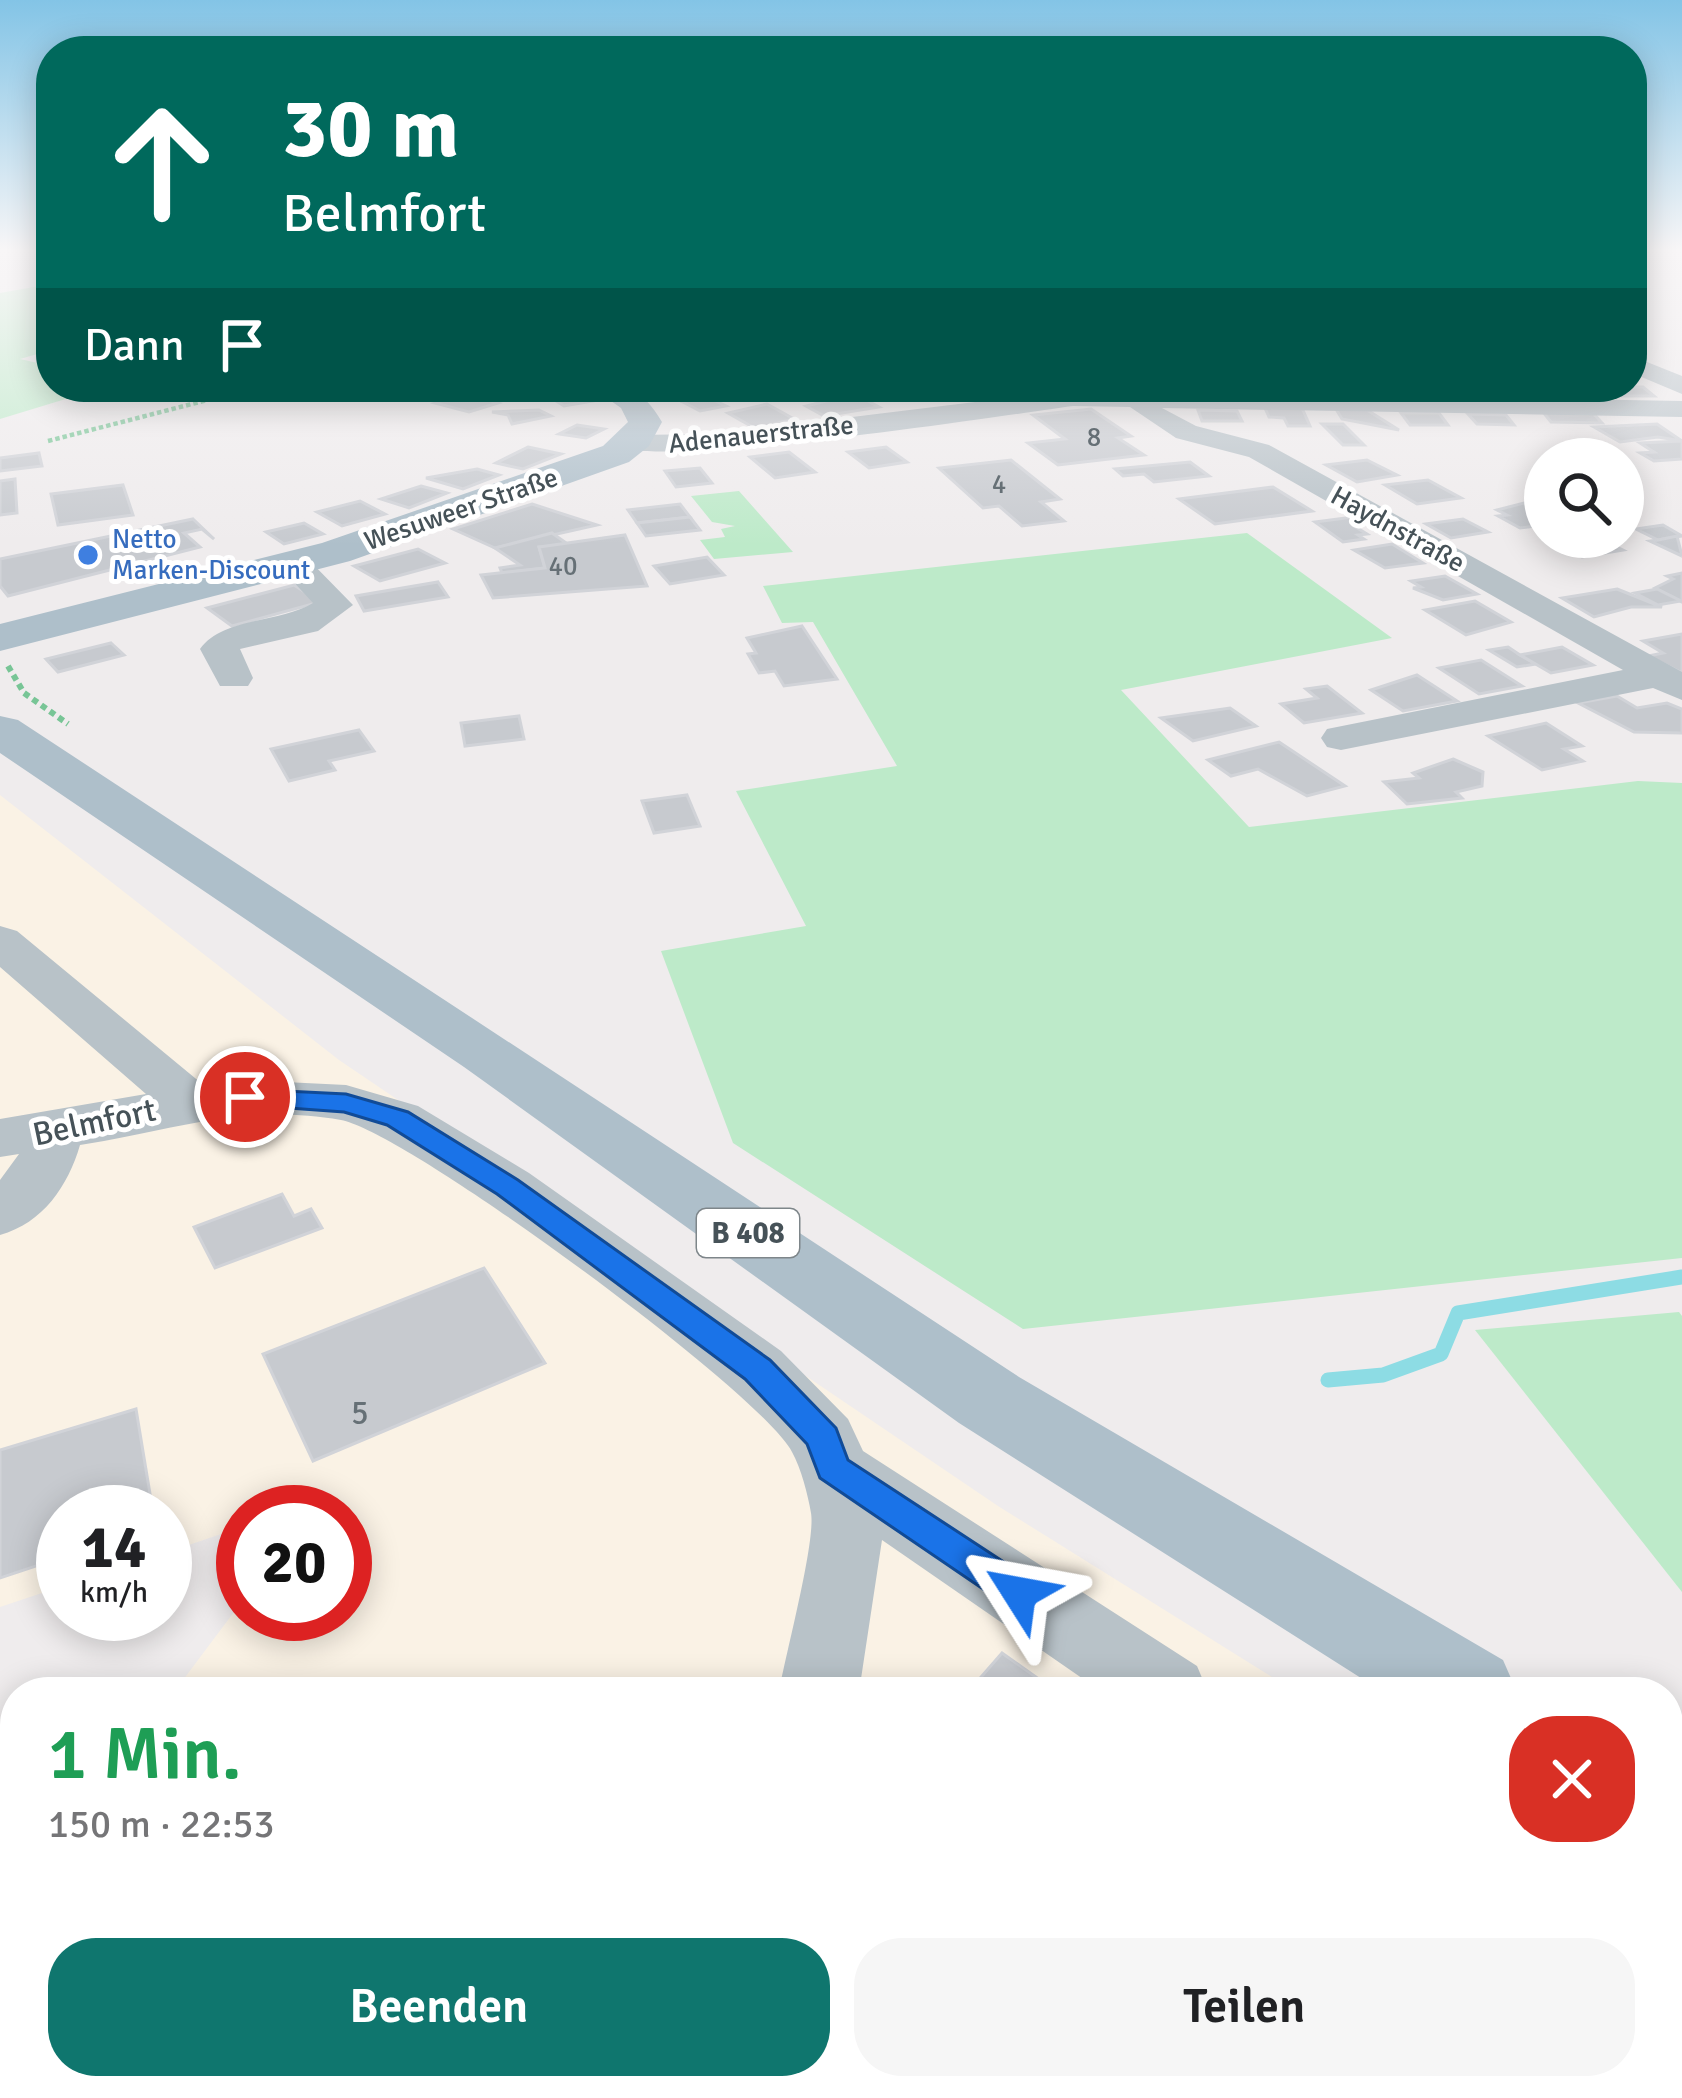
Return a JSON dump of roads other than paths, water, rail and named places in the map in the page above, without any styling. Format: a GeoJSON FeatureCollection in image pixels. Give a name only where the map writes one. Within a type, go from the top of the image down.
{"type":"FeatureCollection","features":[{"type":"Feature","properties":{"kind":"main road"},"geometry":{"type":"LineString","coordinates":[[628,402],[643,413],[645,422],[631,444]]}},
{"type":"Feature","properties":{"kind":"main road","name":"Wesuweer Straße"},"geometry":{"type":"LineString","coordinates":[[0,654],[28,628],[293,563],[484,504],[631,444]]}},
{"type":"Feature","properties":{"kind":"main road","name":"B 408"},"geometry":{"type":"LineString","coordinates":[[0,731],[487,1053],[989,1400],[1443,1677]]}},
{"type":"Feature","properties":{"kind":"street"},"geometry":{"type":"LineString","coordinates":[[1647,371],[1682,386]]}},
{"type":"Feature","properties":{"kind":"street"},"geometry":{"type":"LineString","coordinates":[[908,402],[933,413]]}},
{"type":"Feature","properties":{"kind":"street","name":"Adenauerstraße"},"geometry":{"type":"LineString","coordinates":[[631,444],[714,443],[1004,402]]}},
{"type":"Feature","properties":{"kind":"street","name":"Haydnstraße"},"geometry":{"type":"LineString","coordinates":[[1138,402],[1161,422],[1259,451],[1670,681]]}},
{"type":"Feature","properties":{"kind":"street","name":"Adenauerstraße"},"geometry":{"type":"LineString","coordinates":[[1472,402],[1682,409]]}},
{"type":"Feature","properties":{"kind":"street"},"geometry":{"type":"LineString","coordinates":[[235,678],[219,649],[226,641],[305,623],[335,605],[293,563]]}},
{"type":"Feature","properties":{"kind":"street","name":"Haydnstraße"},"geometry":{"type":"LineString","coordinates":[[1340,738],[1670,681]]}},
{"type":"Feature","properties":{"kind":"street"},"geometry":{"type":"LineString","coordinates":[[0,940],[190,1102]]}},
{"type":"Feature","properties":{"kind":"street","name":"Belmfort"},"geometry":{"type":"LineString","coordinates":[[28,1135],[190,1102],[289,1098],[346,1103],[398,1119],[508,1187],[758,1370],[823,1438],[849,1517],[822,1677]]}},
{"type":"Feature","properties":{"kind":"street"},"geometry":{"type":"LineString","coordinates":[[0,1214],[41,1176],[28,1135]]}},
{"type":"Feature","properties":{"kind":"street"},"geometry":{"type":"LineString","coordinates":[[833,1468],[1146,1677]]}},
{"type":"Feature","properties":{"kind":"waterway"},"geometry":{"type":"LineString","coordinates":[[1328,1380],[1383,1375],[1441,1354],[1458,1313],[1682,1277]]}},
{"type":"Feature","properties":{"kind":"place","name":"Netto Marken-Discount"},"geometry":{"type":"Point","coordinates":[88,555]}}]}
